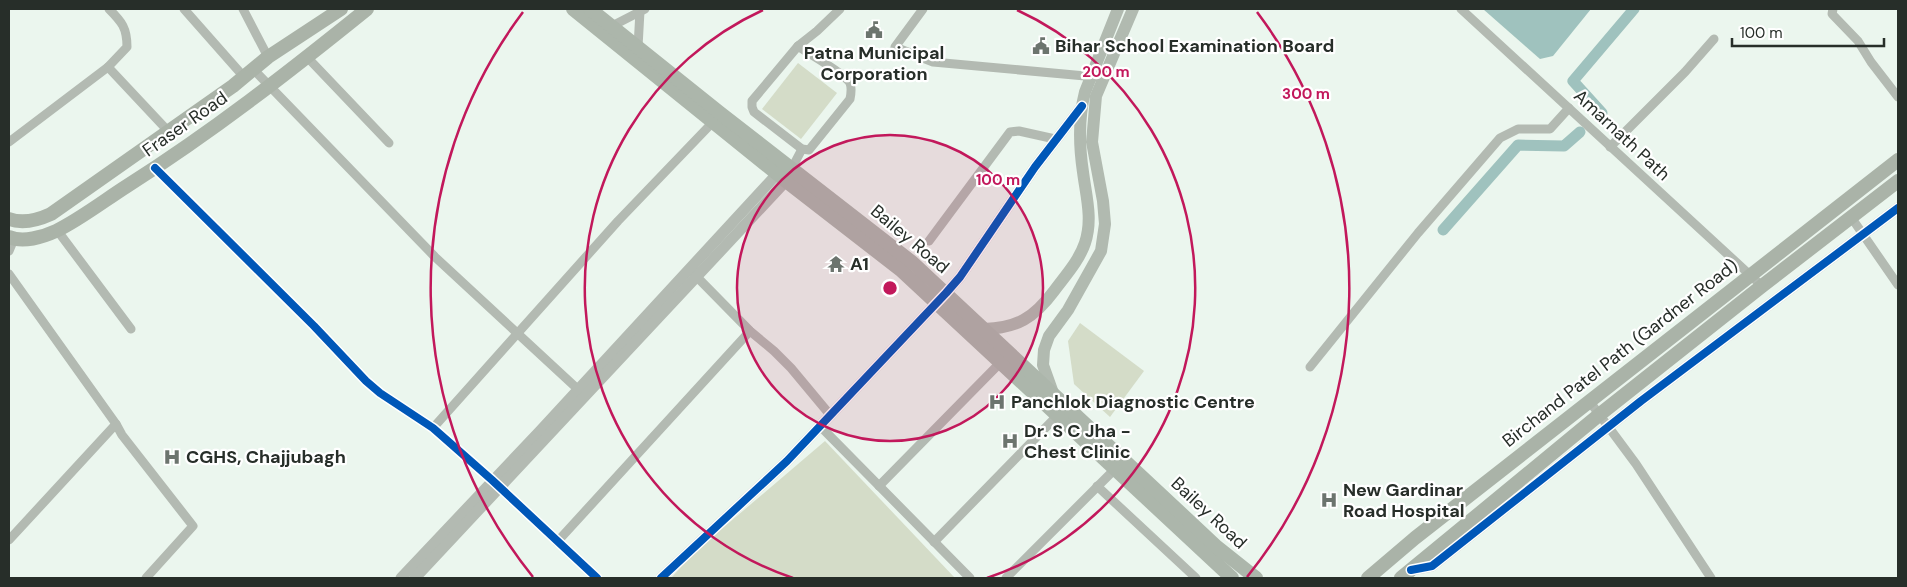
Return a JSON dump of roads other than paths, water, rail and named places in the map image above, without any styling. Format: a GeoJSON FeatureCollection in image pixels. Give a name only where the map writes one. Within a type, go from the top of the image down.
{"type":"FeatureCollection","features":[{"type":"Feature","properties":{"kind":"highway","name":"Bailey Road"},"geometry":{"type":"LineString","coordinates":[[572,9],[713,122],[785,174]]}},
{"type":"Feature","properties":{"kind":"highway","name":"Bailey Road"},"geometry":{"type":"LineString","coordinates":[[590,9],[638,47],[785,174],[902,271],[984,329],[1053,393],[1119,465],[1232,578]]}},
{"type":"Feature","properties":{"kind":"highway","name":"Bailey Road"},"geometry":{"type":"LineString","coordinates":[[942,298],[1000,363],[1057,416],[1256,578]]}},
{"type":"Feature","properties":{"kind":"main road","name":"Fraser Road"},"geometry":{"type":"LineString","coordinates":[[9,219],[30,221],[51,214],[268,57],[341,9]]}},
{"type":"Feature","properties":{"kind":"main road","name":"Fraser Road"},"geometry":{"type":"LineString","coordinates":[[11,242],[57,230],[155,168],[271,86],[367,9]]}},
{"type":"Feature","properties":{"kind":"main road"},"geometry":{"type":"LineString","coordinates":[[1053,393],[1043,365],[1044,350],[1049,336],[1068,310],[1101,251],[1105,224],[1103,200],[1092,142],[1097,77],[1118,9]]}},
{"type":"Feature","properties":{"kind":"main road"},"geometry":{"type":"LineString","coordinates":[[984,329],[1005,328],[1037,312],[1074,263],[1085,244],[1089,223],[1088,200],[1080,141],[1082,106],[1133,9]]}},
{"type":"Feature","properties":{"kind":"main road","name":"Birchand Patel Path (Gardner Road)"},"geometry":{"type":"LineString","coordinates":[[1368,578],[1415,538],[1898,160]]}},
{"type":"Feature","properties":{"kind":"main road","name":"Birchand Patel Path (Gardner Road)"},"geometry":{"type":"LineString","coordinates":[[1406,574],[1599,415],[1898,181]]}},
{"type":"Feature","properties":{"kind":"street"},"geometry":{"type":"LineString","coordinates":[[9,142],[108,67],[127,46],[127,33],[120,21],[109,9]]}},
{"type":"Feature","properties":{"kind":"street"},"geometry":{"type":"LineString","coordinates":[[184,9],[248,73],[271,86],[435,257],[516,333],[584,390]]}},
{"type":"Feature","properties":{"kind":"street"},"geometry":{"type":"LineString","coordinates":[[243,9],[268,57]]}},
{"type":"Feature","properties":{"kind":"street"},"geometry":{"type":"LineString","coordinates":[[798,46],[843,76],[850,83],[852,91],[850,99],[809,150],[802,149],[754,112],[752,101],[798,46],[818,31],[840,9]]}},
{"type":"Feature","properties":{"kind":"street"},"geometry":{"type":"LineString","coordinates":[[923,9],[895,47],[932,62],[1097,77]]}},
{"type":"Feature","properties":{"kind":"street","name":"Amarnath Path"},"geometry":{"type":"LineString","coordinates":[[1461,9],[1762,286]]}},
{"type":"Feature","properties":{"kind":"street"},"geometry":{"type":"LineString","coordinates":[[1833,9],[1832,14],[1858,41],[1871,62],[1898,97]]}},
{"type":"Feature","properties":{"kind":"street"},"geometry":{"type":"LineString","coordinates":[[612,26],[642,10]]}},
{"type":"Feature","properties":{"kind":"street"},"geometry":{"type":"LineString","coordinates":[[638,47],[642,10]]}},
{"type":"Feature","properties":{"kind":"street"},"geometry":{"type":"LineString","coordinates":[[1610,147],[1685,72],[1714,39]]}},
{"type":"Feature","properties":{"kind":"street"},"geometry":{"type":"LineString","coordinates":[[307,57],[389,143]]}},
{"type":"Feature","properties":{"kind":"street"},"geometry":{"type":"LineString","coordinates":[[108,67],[168,131]]}},
{"type":"Feature","properties":{"kind":"street"},"geometry":{"type":"LineString","coordinates":[[661,578],[787,461],[942,298],[960,277],[1035,166],[1082,106]]}},
{"type":"Feature","properties":{"kind":"street"},"geometry":{"type":"LineString","coordinates":[[1310,367],[1418,233],[1500,138],[1518,128],[1550,129],[1569,108]]}},
{"type":"Feature","properties":{"kind":"street"},"geometry":{"type":"LineString","coordinates":[[433,428],[618,221],[713,122]]}},
{"type":"Feature","properties":{"kind":"street"},"geometry":{"type":"LineString","coordinates":[[929,241],[1010,132],[1018,131],[1055,139]]}},
{"type":"Feature","properties":{"kind":"street"},"geometry":{"type":"LineString","coordinates":[[401,578],[496,484],[584,390],[785,174],[802,149]]}},
{"type":"Feature","properties":{"kind":"street"},"geometry":{"type":"LineString","coordinates":[[155,168],[308,319],[366,381],[380,393],[433,428],[597,578]]}},
{"type":"Feature","properties":{"kind":"street"},"geometry":{"type":"LineString","coordinates":[[1406,574],[1432,566],[1609,428],[1898,208]]}},
{"type":"Feature","properties":{"kind":"street"},"geometry":{"type":"LineString","coordinates":[[1852,217],[1898,285]]}},
{"type":"Feature","properties":{"kind":"street"},"geometry":{"type":"LineString","coordinates":[[57,230],[131,329]]}},
{"type":"Feature","properties":{"kind":"street"},"geometry":{"type":"LineString","coordinates":[[693,273],[750,331],[791,368],[831,416]]}},
{"type":"Feature","properties":{"kind":"street"},"geometry":{"type":"LineString","coordinates":[[9,274],[122,435],[193,526],[146,578]]}},
{"type":"Feature","properties":{"kind":"street"},"geometry":{"type":"LineString","coordinates":[[556,542],[750,331]]}},
{"type":"Feature","properties":{"kind":"street"},"geometry":{"type":"LineString","coordinates":[[879,486],[1000,363]]}},
{"type":"Feature","properties":{"kind":"street"},"geometry":{"type":"LineString","coordinates":[[1590,402],[1636,464],[1711,578]]}},
{"type":"Feature","properties":{"kind":"street"},"geometry":{"type":"LineString","coordinates":[[934,542],[1057,416]]}},
{"type":"Feature","properties":{"kind":"street"},"geometry":{"type":"LineString","coordinates":[[9,540],[116,424]]}},
{"type":"Feature","properties":{"kind":"street"},"geometry":{"type":"LineString","coordinates":[[820,426],[970,578]]}},
{"type":"Feature","properties":{"kind":"street"},"geometry":{"type":"LineString","coordinates":[[1006,578],[1119,465]]}},
{"type":"Feature","properties":{"kind":"street"},"geometry":{"type":"LineString","coordinates":[[415,578],[496,484]]}},
{"type":"Feature","properties":{"kind":"street"},"geometry":{"type":"LineString","coordinates":[[1097,486],[1194,576]]}},
{"type":"Feature","properties":{"kind":"water"},"geometry":{"type":"Polygon","coordinates":[[[1483,9],[1591,9],[1553,56],[1540,59],[1483,9]]]}},
{"type":"Feature","properties":{"kind":"waterway"},"geometry":{"type":"LineString","coordinates":[[1602,113],[1573,81],[1634,9]]}},
{"type":"Feature","properties":{"kind":"waterway"},"geometry":{"type":"LineString","coordinates":[[1443,230],[1518,145],[1564,146],[1580,132]]}},
{"type":"Feature","properties":{"kind":"place","name":"Patna Municipal Corporation"},"geometry":{"type":"Point","coordinates":[874,30]}},
{"type":"Feature","properties":{"kind":"place","name":"Bihar School Examination Board"},"geometry":{"type":"Point","coordinates":[1041,46]}},
{"type":"Feature","properties":{"kind":"place","name":"A1"},"geometry":{"type":"Point","coordinates":[836,264]}},
{"type":"Feature","properties":{"kind":"place","name":"Panchlok Diagnostic Centre"},"geometry":{"type":"Point","coordinates":[997,402]}},
{"type":"Feature","properties":{"kind":"place","name":"Dr. S C Jha - Chest Clinic"},"geometry":{"type":"Point","coordinates":[1010,441]}},
{"type":"Feature","properties":{"kind":"place","name":"CGHS, Chajjubagh"},"geometry":{"type":"Point","coordinates":[172,457]}},
{"type":"Feature","properties":{"kind":"place","name":"New Gardinar Road Hospital"},"geometry":{"type":"Point","coordinates":[1329,500]}}]}
